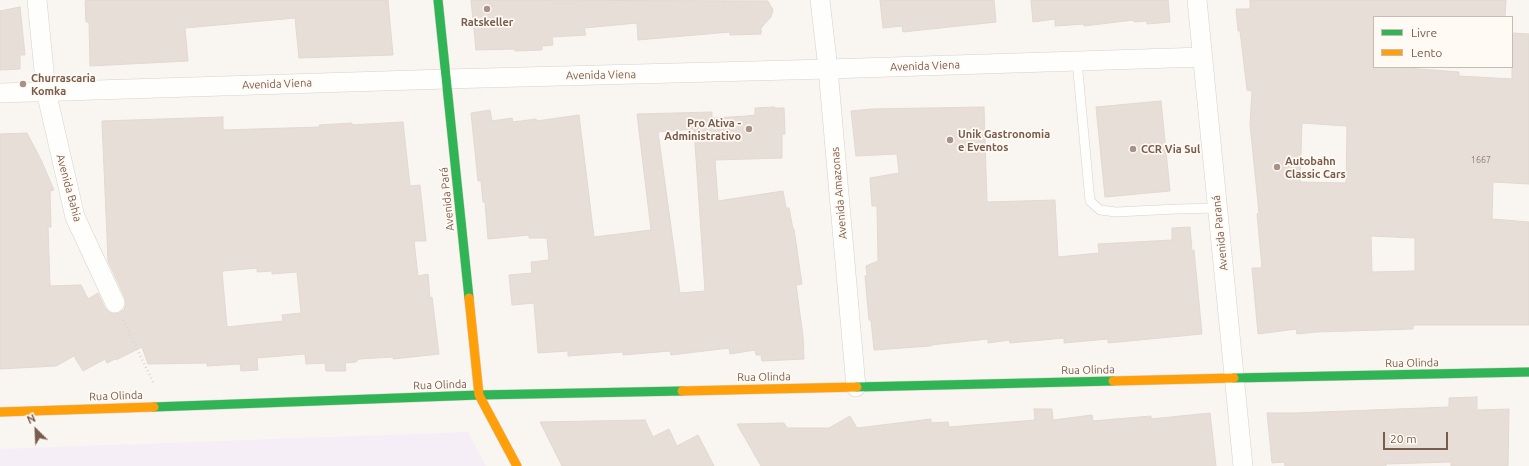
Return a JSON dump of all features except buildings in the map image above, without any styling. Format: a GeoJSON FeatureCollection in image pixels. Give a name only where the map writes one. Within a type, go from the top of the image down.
{"type":"FeatureCollection","features":[{"type":"Feature","properties":{"kind":"street","name":"Avenida Bahia"},"geometry":{"type":"LineString","coordinates":[[37,0],[46,92],[75,217],[115,303]]}},
{"type":"Feature","properties":{"kind":"street","name":"Avenida Pará"},"geometry":{"type":"LineString","coordinates":[[438,0],[479,395]]}},
{"type":"Feature","properties":{"kind":"street","name":"Avenida Amazonas"},"geometry":{"type":"LineString","coordinates":[[820,0],[828,69],[856,387]]}},
{"type":"Feature","properties":{"kind":"street","name":"Avenida Paraná"},"geometry":{"type":"LineString","coordinates":[[1197,0],[1243,466]]}},
{"type":"Feature","properties":{"kind":"street","name":"Avenida Viena"},"geometry":{"type":"LineString","coordinates":[[0,93],[1077,62],[1202,57]]}},
{"type":"Feature","properties":{"kind":"street","name":"Rua Olinda"},"geometry":{"type":"LineString","coordinates":[[0,412],[479,395],[1529,372]]}},
{"type":"Feature","properties":{"kind":"street"},"geometry":{"type":"LineString","coordinates":[[479,395],[517,466]]}},
{"type":"Feature","properties":{"kind":"lane"},"geometry":{"type":"LineString","coordinates":[[1077,62],[1090,201],[1100,210],[1116,212],[1218,208]]}},
{"type":"Feature","properties":{"kind":"path"},"geometry":{"type":"LineString","coordinates":[[115,303],[164,406]]}},
{"type":"Feature","properties":{"kind":"shaded area"},"geometry":{"type":"Polygon","coordinates":[[[468,432],[486,466],[0,466],[0,449],[468,432]]]}},
{"type":"Feature","properties":{"kind":"traffic: fast"},"geometry":{"type":"LineString","coordinates":[[438,0],[469,298]]}},
{"type":"Feature","properties":{"kind":"traffic: fast"},"geometry":{"type":"LineString","coordinates":[[1234,378],[1529,372]]}},
{"type":"Feature","properties":{"kind":"traffic: fast"},"geometry":{"type":"LineString","coordinates":[[857,387],[1113,381]]}},
{"type":"Feature","properties":{"kind":"traffic: fast"},"geometry":{"type":"LineString","coordinates":[[154,407],[479,395],[682,391]]}},
{"type":"Feature","properties":{"kind":"traffic: slow"},"geometry":{"type":"LineString","coordinates":[[469,298],[479,395],[517,466]]}},
{"type":"Feature","properties":{"kind":"traffic: slow"},"geometry":{"type":"LineString","coordinates":[[1113,381],[1234,378]]}},
{"type":"Feature","properties":{"kind":"traffic: slow"},"geometry":{"type":"LineString","coordinates":[[682,391],[857,387]]}},
{"type":"Feature","properties":{"kind":"traffic: slow"},"geometry":{"type":"LineString","coordinates":[[0,412],[154,407]]}},
{"type":"Feature","properties":{"kind":"place","name":"Ratskeller"},"geometry":{"type":"Point","coordinates":[487,9]}},
{"type":"Feature","properties":{"kind":"place","name":"Churrascaria Komka"},"geometry":{"type":"Point","coordinates":[23,84]}},
{"type":"Feature","properties":{"kind":"place","name":"Pro Ativa - Administrativo"},"geometry":{"type":"Point","coordinates":[749,129]}},
{"type":"Feature","properties":{"kind":"place","name":"Unik Gastronomia e Eventos"},"geometry":{"type":"Point","coordinates":[950,140]}},
{"type":"Feature","properties":{"kind":"place","name":"CCR Via Sul"},"geometry":{"type":"Point","coordinates":[1133,149]}},
{"type":"Feature","properties":{"kind":"place","name":"Autobahn Classic Cars"},"geometry":{"type":"Point","coordinates":[1277,167]}}]}
